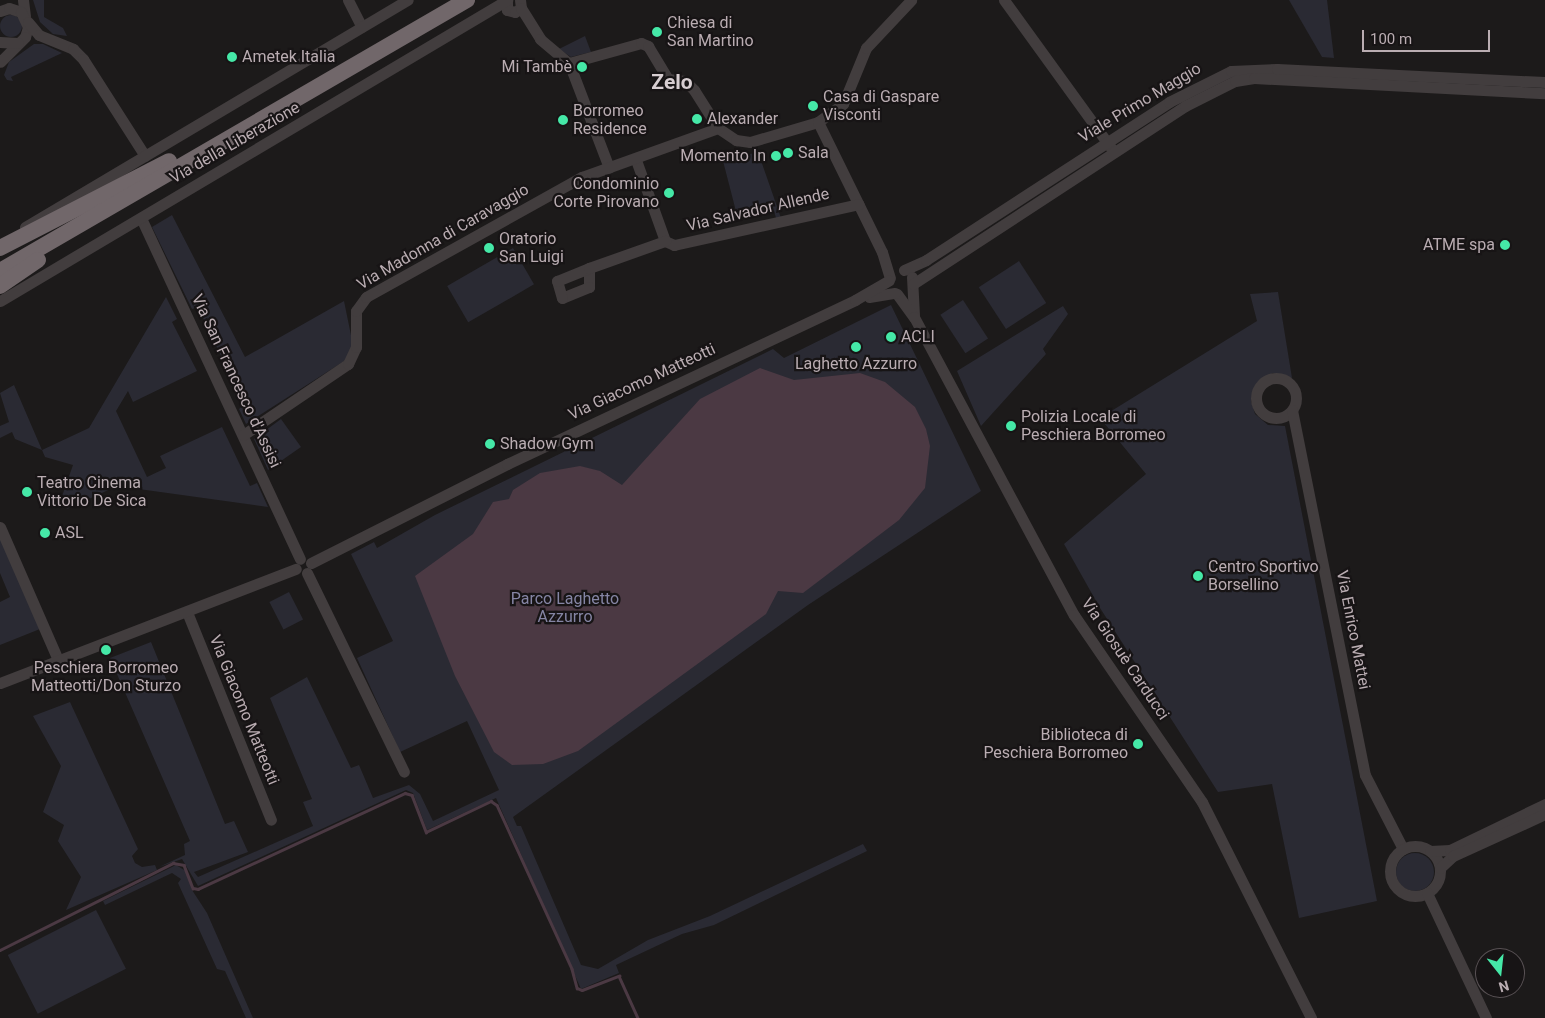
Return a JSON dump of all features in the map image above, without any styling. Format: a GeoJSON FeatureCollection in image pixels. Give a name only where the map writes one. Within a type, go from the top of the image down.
{"type":"FeatureCollection","features":[{"type":"Feature","properties":{"kind":"highway"},"geometry":{"type":"LineString","coordinates":[[0,259],[445,0]]}},
{"type":"Feature","properties":{"kind":"highway"},"geometry":{"type":"LineString","coordinates":[[0,271],[79,227],[467,0]]}},
{"type":"Feature","properties":{"kind":"highway"},"geometry":{"type":"LineString","coordinates":[[0,248],[170,161]]}},
{"type":"Feature","properties":{"kind":"highway"},"geometry":{"type":"LineString","coordinates":[[0,286],[79,227]]}},
{"type":"Feature","properties":{"kind":"street"},"geometry":{"type":"LineString","coordinates":[[1,11],[14,0]]}},
{"type":"Feature","properties":{"kind":"street"},"geometry":{"type":"LineString","coordinates":[[0,62],[20,42],[27,19],[23,0]]}},
{"type":"Feature","properties":{"kind":"street"},"geometry":{"type":"LineString","coordinates":[[348,0],[362,27]]}},
{"type":"Feature","properties":{"kind":"street","name":"Via della Liberazione"},"geometry":{"type":"LineString","coordinates":[[0,242],[408,0]]}},
{"type":"Feature","properties":{"kind":"street"},"geometry":{"type":"LineString","coordinates":[[569,63],[641,43],[648,46],[668,79],[685,82],[694,90],[718,128],[736,140],[750,142],[818,122],[843,104],[866,48],[911,0]]}},
{"type":"Feature","properties":{"kind":"street"},"geometry":{"type":"LineString","coordinates":[[1004,0],[1110,147]]}},
{"type":"Feature","properties":{"kind":"street"},"geometry":{"type":"LineString","coordinates":[[516,6],[569,63],[609,168]]}},
{"type":"Feature","properties":{"kind":"street","name":"Via della Liberazione"},"geometry":{"type":"LineString","coordinates":[[0,301],[488,14],[516,6]]}},
{"type":"Feature","properties":{"kind":"street"},"geometry":{"type":"LineString","coordinates":[[1,11],[15,9],[44,38],[66,46],[87,63],[144,156]]}},
{"type":"Feature","properties":{"kind":"street"},"geometry":{"type":"LineString","coordinates":[[0,42],[20,42],[44,38]]}},
{"type":"Feature","properties":{"kind":"street","name":"Viale Primo Maggio"},"geometry":{"type":"LineString","coordinates":[[912,286],[1110,147],[1176,98],[1220,74],[1236,70],[1545,82]]}},
{"type":"Feature","properties":{"kind":"street","name":"Viale Primo Maggio"},"geometry":{"type":"LineString","coordinates":[[902,270],[926,260],[1110,147],[1209,92],[1244,79],[1545,93]]}},
{"type":"Feature","properties":{"kind":"street","name":"Via Giosuè Carducci"},"geometry":{"type":"LineString","coordinates":[[818,122],[882,252],[889,279],[896,293],[914,317],[1074,615],[1202,802],[1311,1018]]}},
{"type":"Feature","properties":{"kind":"street","name":"Via Madonna di Caravaggio"},"geometry":{"type":"LineString","coordinates":[[243,435],[348,364],[356,347],[356,311],[366,297],[582,177],[636,160],[718,128]]}},
{"type":"Feature","properties":{"kind":"street"},"geometry":{"type":"LineString","coordinates":[[589,268],[665,241],[636,160]]}},
{"type":"Feature","properties":{"kind":"street","name":"Via Salvador Allende"},"geometry":{"type":"LineString","coordinates":[[665,241],[674,245],[859,204]]}},
{"type":"Feature","properties":{"kind":"street","name":"Via San Francesco d'Assisi"},"geometry":{"type":"LineString","coordinates":[[141,218],[304,566]]}},
{"type":"Feature","properties":{"kind":"street","name":"Via Giosuè Carducci"},"geometry":{"type":"LineString","coordinates":[[882,252],[902,270],[911,275],[914,317]]}},
{"type":"Feature","properties":{"kind":"street"},"geometry":{"type":"LineString","coordinates":[[889,279],[902,270]]}},
{"type":"Feature","properties":{"kind":"street","name":"Via Giacomo Matteotti"},"geometry":{"type":"LineString","coordinates":[[0,683],[59,662],[304,566],[515,460],[855,300],[889,279]]}},
{"type":"Feature","properties":{"kind":"street"},"geometry":{"type":"LineString","coordinates":[[896,293],[912,286]]}},
{"type":"Feature","properties":{"kind":"street","name":"Via Giacomo Matteotti"},"geometry":{"type":"LineString","coordinates":[[855,300],[896,293]]}},
{"type":"Feature","properties":{"kind":"street","name":"Via Enrico Mattei"},"geometry":{"type":"LineString","coordinates":[[1292,410],[1365,775],[1403,849]]}},
{"type":"Feature","properties":{"kind":"street"},"geometry":{"type":"LineString","coordinates":[[0,527],[59,662]]}},
{"type":"Feature","properties":{"kind":"street"},"geometry":{"type":"LineString","coordinates":[[304,566],[404,772]]}},
{"type":"Feature","properties":{"kind":"street","name":"Via Giacomo Matteotti"},"geometry":{"type":"LineString","coordinates":[[187,612],[271,820]]}},
{"type":"Feature","properties":{"kind":"street"},"geometry":{"type":"LineString","coordinates":[[1545,804],[1450,850],[1430,851],[1417,846],[1403,849],[1392,860],[1392,882],[1411,896],[1427,893],[1437,882],[1440,868],[1453,856],[1545,814]]}},
{"type":"Feature","properties":{"kind":"street"},"geometry":{"type":"LineString","coordinates":[[1430,851],[1440,868]]}},
{"type":"Feature","properties":{"kind":"street"},"geometry":{"type":"LineString","coordinates":[[1427,893],[1486,1018]]}},
{"type":"Feature","properties":{"kind":"green space"},"geometry":{"type":"Polygon","coordinates":[[[33,0],[44,0],[44,17],[63,28],[67,36],[53,34],[40,22],[33,0]]]}},
{"type":"Feature","properties":{"kind":"green space"},"geometry":{"type":"Polygon","coordinates":[[[1289,0],[1327,0],[1334,58],[1322,57],[1289,0]]]}},
{"type":"Feature","properties":{"kind":"green space"},"geometry":{"type":"Polygon","coordinates":[[[11,15],[19,18],[22,26],[19,34],[11,37],[3,34],[0,26],[3,18],[11,15]]]}},
{"type":"Feature","properties":{"kind":"green space"},"geometry":{"type":"Polygon","coordinates":[[[585,36],[591,52],[571,57],[559,49],[585,36]]]}},
{"type":"Feature","properties":{"kind":"green space"},"geometry":{"type":"Polygon","coordinates":[[[34,44],[43,44],[62,53],[11,77],[13,81],[7,80],[4,75],[9,62],[34,44]]]}},
{"type":"Feature","properties":{"kind":"green space"},"geometry":{"type":"Polygon","coordinates":[[[758,152],[781,218],[776,218],[774,211],[738,219],[723,161],[758,152]]]}},
{"type":"Feature","properties":{"kind":"green space"},"geometry":{"type":"Polygon","coordinates":[[[172,215],[245,357],[344,301],[353,345],[349,358],[246,424],[239,409],[244,405],[198,307],[192,309],[152,227],[172,215]]]}},
{"type":"Feature","properties":{"kind":"green space"},"geometry":{"type":"Polygon","coordinates":[[[513,248],[534,284],[468,322],[447,286],[513,248]]]}},
{"type":"Feature","properties":{"kind":"green space"},"geometry":{"type":"Polygon","coordinates":[[[1019,261],[1046,303],[1006,329],[979,287],[1019,261]]]}},
{"type":"Feature","properties":{"kind":"green space","name":"Centro Sportivo Borsellino"},"geometry":{"type":"Polygon","coordinates":[[[1278,292],[1292,378],[1273,373],[1257,383],[1251,401],[1255,414],[1268,425],[1285,426],[1377,901],[1299,918],[1272,784],[1218,792],[1100,608],[1064,544],[1146,474],[1100,418],[1257,321],[1250,294],[1278,292]]]}},
{"type":"Feature","properties":{"kind":"green space"},"geometry":{"type":"Polygon","coordinates":[[[166,297],[177,319],[172,322],[197,371],[133,402],[128,391],[116,411],[147,477],[166,468],[160,456],[222,427],[250,486],[257,483],[268,507],[117,486],[67,509],[61,499],[73,465],[45,457],[42,450],[89,428],[166,297]]]}},
{"type":"Feature","properties":{"kind":"green space"},"geometry":{"type":"Polygon","coordinates":[[[963,300],[988,339],[965,353],[940,315],[963,300]]]}},
{"type":"Feature","properties":{"kind":"green space","name":"Laghetto Azzurro"},"geometry":{"type":"Polygon","coordinates":[[[891,305],[981,491],[808,605],[513,817],[517,826],[521,826],[581,965],[598,969],[648,940],[710,916],[863,844],[867,851],[714,925],[682,934],[616,965],[619,973],[581,989],[496,798],[427,830],[413,793],[406,790],[198,886],[182,859],[159,867],[185,855],[184,844],[190,841],[110,658],[151,642],[225,824],[234,821],[248,852],[194,872],[198,877],[313,826],[303,802],[312,799],[270,698],[307,677],[351,768],[359,765],[373,798],[409,785],[420,794],[433,821],[499,790],[467,721],[400,752],[357,658],[393,641],[351,554],[374,542],[377,548],[435,515],[773,349],[784,358],[891,305]]]}},
{"type":"Feature","properties":{"kind":"green space"},"geometry":{"type":"Polygon","coordinates":[[[1063,306],[1068,314],[1043,349],[1046,354],[981,426],[957,371],[1063,306]]]}},
{"type":"Feature","properties":{"kind":"green space"},"geometry":{"type":"Polygon","coordinates":[[[14,385],[42,450],[15,439],[12,432],[0,438],[0,426],[9,422],[0,393],[14,385]]]}},
{"type":"Feature","properties":{"kind":"green space"},"geometry":{"type":"Polygon","coordinates":[[[281,419],[301,447],[268,470],[254,439],[281,419]]]}},
{"type":"Feature","properties":{"kind":"green space"},"geometry":{"type":"Polygon","coordinates":[[[0,537],[40,629],[0,645],[0,602],[10,597],[0,573],[0,537]]]}},
{"type":"Feature","properties":{"kind":"green space"},"geometry":{"type":"Polygon","coordinates":[[[289,592],[303,620],[283,630],[269,602],[289,592]]]}},
{"type":"Feature","properties":{"kind":"green space"},"geometry":{"type":"Polygon","coordinates":[[[70,702],[138,849],[132,856],[135,863],[142,867],[155,865],[157,870],[66,910],[81,877],[58,841],[64,825],[43,812],[61,766],[33,716],[70,702]]]}},
{"type":"Feature","properties":{"kind":"green space"},"geometry":{"type":"Polygon","coordinates":[[[1415,853],[1428,859],[1434,872],[1428,885],[1415,891],[1402,885],[1396,872],[1402,859],[1415,853]]]}},
{"type":"Feature","properties":{"kind":"green space"},"geometry":{"type":"Polygon","coordinates":[[[176,865],[186,871],[192,890],[207,913],[253,1018],[246,1018],[225,971],[217,969],[178,883],[181,879],[172,873],[105,905],[103,901],[176,865]]]}},
{"type":"Feature","properties":{"kind":"green space"},"geometry":{"type":"Polygon","coordinates":[[[96,910],[126,969],[38,1014],[8,955],[96,910]]]}},
{"type":"Feature","properties":{"kind":"shaded area","name":"Laghetto Azzurro"},"geometry":{"type":"Polygon","coordinates":[[[760,368],[794,380],[860,373],[885,382],[915,407],[926,429],[930,446],[925,488],[899,520],[803,593],[778,591],[766,614],[578,751],[543,764],[512,765],[494,752],[455,676],[415,576],[473,534],[493,502],[509,499],[513,490],[540,473],[580,466],[600,471],[622,485],[700,399],[760,368]]]}},
{"type":"Feature","properties":{"kind":"waterway"},"geometry":{"type":"LineString","coordinates":[[0,950],[173,863],[184,865],[193,888],[198,889],[405,793],[412,795],[426,832],[491,801],[497,805],[572,969],[577,988],[582,990],[619,976],[638,1018]]}},
{"type":"Feature","properties":{"kind":"place","name":"Chiesa di San Martino"},"geometry":{"type":"Point","coordinates":[657,32]}},
{"type":"Feature","properties":{"kind":"place","name":"Ametek Italia"},"geometry":{"type":"Point","coordinates":[232,57]}},
{"type":"Feature","properties":{"kind":"place","name":"Mi Tambè"},"geometry":{"type":"Point","coordinates":[582,67]}},
{"type":"Feature","properties":{"kind":"place","name":"Casa di Gaspare Visconti"},"geometry":{"type":"Point","coordinates":[813,106]}},
{"type":"Feature","properties":{"kind":"place","name":"Alexander"},"geometry":{"type":"Point","coordinates":[697,119]}},
{"type":"Feature","properties":{"kind":"place","name":"Borromeo Residence"},"geometry":{"type":"Point","coordinates":[563,120]}},
{"type":"Feature","properties":{"kind":"place","name":"Sala"},"geometry":{"type":"Point","coordinates":[788,153]}},
{"type":"Feature","properties":{"kind":"place","name":"Momento In"},"geometry":{"type":"Point","coordinates":[776,156]}},
{"type":"Feature","properties":{"kind":"place","name":"Condominio Corte Pirovano"},"geometry":{"type":"Point","coordinates":[669,193]}},
{"type":"Feature","properties":{"kind":"place","name":"ATME spa"},"geometry":{"type":"Point","coordinates":[1505,245]}},
{"type":"Feature","properties":{"kind":"place","name":"Oratorio San Luigi"},"geometry":{"type":"Point","coordinates":[489,248]}},
{"type":"Feature","properties":{"kind":"place","name":"ACLI"},"geometry":{"type":"Point","coordinates":[891,337]}},
{"type":"Feature","properties":{"kind":"place","name":"Laghetto Azzurro"},"geometry":{"type":"Point","coordinates":[856,347]}},
{"type":"Feature","properties":{"kind":"place","name":"Polizia Locale di Peschiera Borromeo"},"geometry":{"type":"Point","coordinates":[1011,426]}},
{"type":"Feature","properties":{"kind":"place","name":"Shadow Gym"},"geometry":{"type":"Point","coordinates":[490,444]}},
{"type":"Feature","properties":{"kind":"place","name":"Teatro Cinema Vittorio De Sica"},"geometry":{"type":"Point","coordinates":[27,492]}},
{"type":"Feature","properties":{"kind":"place","name":"ASL"},"geometry":{"type":"Point","coordinates":[45,533]}},
{"type":"Feature","properties":{"kind":"place","name":"Centro Sportivo Borsellino"},"geometry":{"type":"Point","coordinates":[1198,576]}},
{"type":"Feature","properties":{"kind":"place","name":"Peschiera Borromeo Matteotti/Don Sturzo"},"geometry":{"type":"Point","coordinates":[106,650]}},
{"type":"Feature","properties":{"kind":"place","name":"Biblioteca di Peschiera Borromeo"},"geometry":{"type":"Point","coordinates":[1138,744]}},
{"type":"Feature","properties":{"kind":"district","name":"Zelo"},"geometry":{"type":"Point","coordinates":[672,82]}},
{"type":"Feature","properties":{"kind":"park label","name":"Parco Laghetto Azzurro"},"geometry":{"type":"Point","coordinates":[565,608]}}]}
